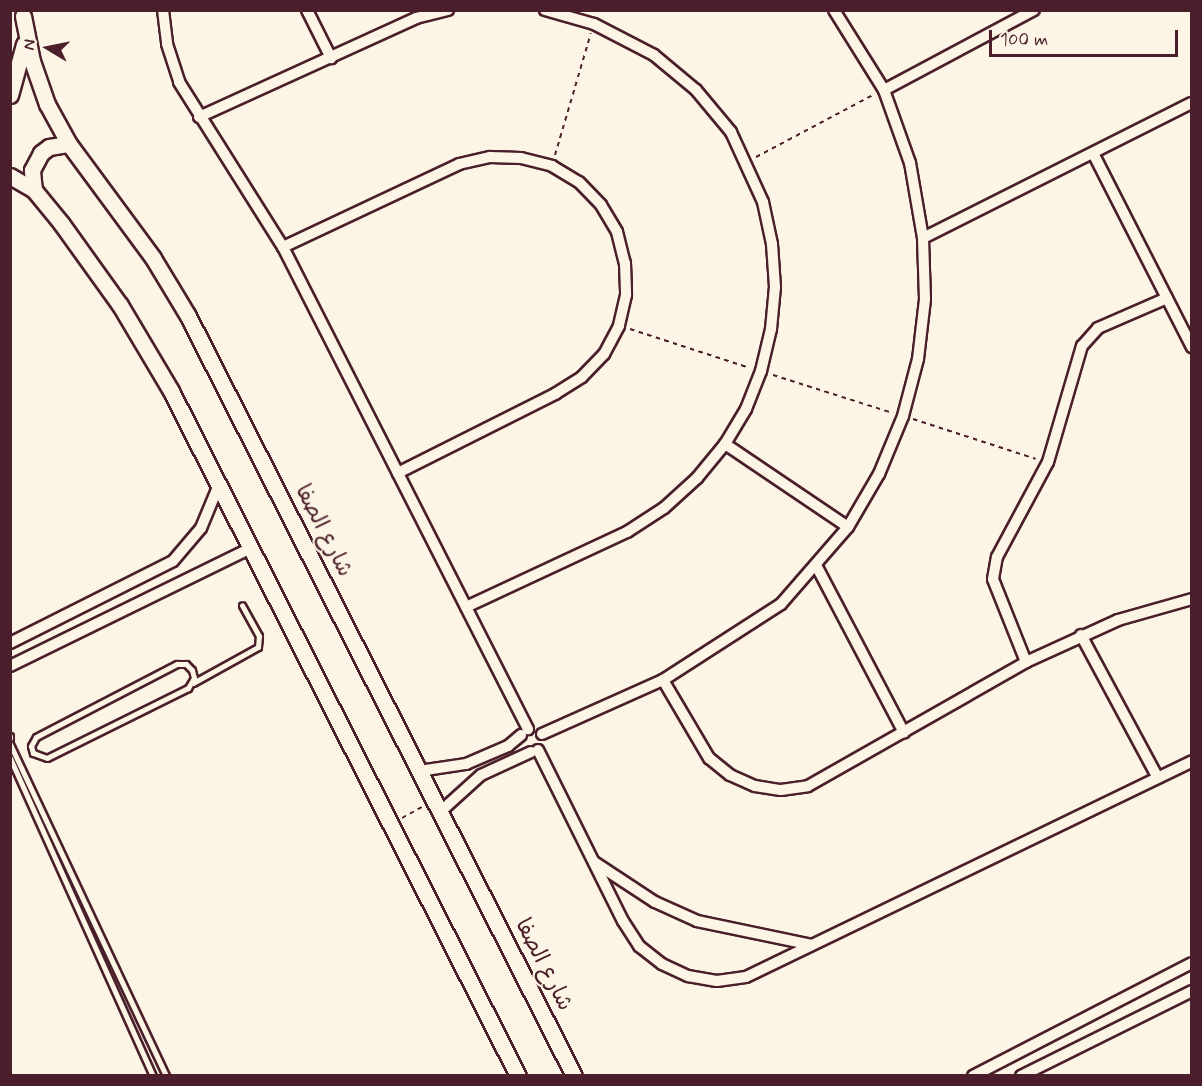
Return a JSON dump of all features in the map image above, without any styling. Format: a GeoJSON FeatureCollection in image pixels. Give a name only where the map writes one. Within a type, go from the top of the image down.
{"type":"FeatureCollection","features":[{"type":"Feature","properties":{"kind":"street"},"geometry":{"type":"LineString","coordinates":[[163,10],[167,44],[179,82],[283,248],[466,608],[525,732],[522,746],[535,751],[639,946],[662,964],[688,976],[717,981],[746,977],[1191,761]]}},
{"type":"Feature","properties":{"kind":"street"},"geometry":{"type":"LineString","coordinates":[[307,10],[331,58]]}},
{"type":"Feature","properties":{"kind":"street"},"geometry":{"type":"LineString","coordinates":[[199,117],[416,18],[448,10]]}},
{"type":"Feature","properties":{"kind":"street"},"geometry":{"type":"LineString","coordinates":[[466,608],[627,532],[664,508],[697,478],[725,444],[761,371],[771,329],[773,255],[763,202],[747,162],[731,132],[696,90],[654,55],[594,24],[545,10]]}},
{"type":"Feature","properties":{"kind":"street"},"geometry":{"type":"LineString","coordinates":[[419,771],[466,764],[508,746],[525,732],[542,734],[663,680],[781,604],[817,567],[848,527],[879,474],[903,416],[918,359],[925,298],[923,238],[910,163],[884,90],[834,10]]}},
{"type":"Feature","properties":{"kind":"street"},"geometry":{"type":"LineString","coordinates":[[884,90],[1034,10]]}},
{"type":"Feature","properties":{"kind":"street"},"geometry":{"type":"LineString","coordinates":[[10,95],[24,53],[22,13]]}},
{"type":"Feature","properties":{"kind":"street","name":"شارع الصفا"},"geometry":{"type":"LineString","coordinates":[[22,13],[44,93],[69,144],[153,258],[188,316],[574,1076]]}},
{"type":"Feature","properties":{"kind":"street"},"geometry":{"type":"LineString","coordinates":[[923,238],[1191,104]]}},
{"type":"Feature","properties":{"kind":"street"},"geometry":{"type":"LineString","coordinates":[[34,190],[32,170],[41,153],[69,144]]}},
{"type":"Feature","properties":{"kind":"street"},"geometry":{"type":"LineString","coordinates":[[1093,153],[1191,347]]}},
{"type":"Feature","properties":{"kind":"street"},"geometry":{"type":"LineString","coordinates":[[283,248],[459,164],[490,157],[521,158],[552,166],[579,182],[601,205],[617,232],[626,263],[626,284],[619,326],[604,354],[582,377],[398,473]]}},
{"type":"Feature","properties":{"kind":"street"},"geometry":{"type":"LineString","coordinates":[[10,176],[34,190],[120,304],[171,391],[249,549],[518,1076]]}},
{"type":"Feature","properties":{"kind":"street"},"geometry":{"type":"LineString","coordinates":[[1026,662],[997,589],[993,568],[1048,462],[1082,346],[1089,335],[1167,298]]}},
{"type":"Feature","properties":{"kind":"street"},"geometry":{"type":"LineString","coordinates":[[725,444],[848,527]]}},
{"type":"Feature","properties":{"kind":"street"},"geometry":{"type":"LineString","coordinates":[[10,643],[173,561],[201,528],[218,487]]}},
{"type":"Feature","properties":{"kind":"street"},"geometry":{"type":"LineString","coordinates":[[10,666],[249,549]]}},
{"type":"Feature","properties":{"kind":"street"},"geometry":{"type":"LineString","coordinates":[[817,567],[904,733]]}},
{"type":"Feature","properties":{"kind":"street"},"geometry":{"type":"LineString","coordinates":[[663,680],[709,758],[730,775],[755,786],[782,790],[808,786],[1026,662],[1081,635],[1191,599]]}},
{"type":"Feature","properties":{"kind":"street"},"geometry":{"type":"LineString","coordinates":[[69,614],[79,632]]}},
{"type":"Feature","properties":{"kind":"street"},"geometry":{"type":"LineString","coordinates":[[1081,635],[1158,778]]}},
{"type":"Feature","properties":{"kind":"street"},"geometry":{"type":"LineString","coordinates":[[437,806],[481,776],[535,751],[544,741],[542,734]]}},
{"type":"Feature","properties":{"kind":"street"},"geometry":{"type":"LineString","coordinates":[[593,861],[655,902],[697,921],[812,945]]}},
{"type":"Feature","properties":{"kind":"street"},"geometry":{"type":"LineString","coordinates":[[974,1076],[1191,963]]}},
{"type":"Feature","properties":{"kind":"street"},"geometry":{"type":"LineString","coordinates":[[1021,1076],[1191,991]]}},
{"type":"Feature","properties":{"kind":"lane"},"geometry":{"type":"LineString","coordinates":[[20,760],[33,753],[47,758],[258,647],[259,636],[242,605]]}},
{"type":"Feature","properties":{"kind":"lane"},"geometry":{"type":"LineString","coordinates":[[33,753],[32,743],[36,737],[177,664],[186,664],[192,670],[193,683]]}},
{"type":"Feature","properties":{"kind":"lane"},"geometry":{"type":"LineString","coordinates":[[10,744],[20,760],[166,1076]]}},
{"type":"Feature","properties":{"kind":"lane"},"geometry":{"type":"LineString","coordinates":[[10,758],[153,1076]]}},
{"type":"Feature","properties":{"kind":"lane"},"geometry":{"type":"LineString","coordinates":[[27,797],[35,793]]}},
{"type":"Feature","properties":{"kind":"lane"},"geometry":{"type":"LineString","coordinates":[[76,904],[84,900]]}},
{"type":"Feature","properties":{"kind":"path"},"geometry":{"type":"LineString","coordinates":[[552,166],[594,24]]}},
{"type":"Feature","properties":{"kind":"path"},"geometry":{"type":"LineString","coordinates":[[747,162],[884,90]]}},
{"type":"Feature","properties":{"kind":"path"},"geometry":{"type":"LineString","coordinates":[[619,326],[1048,462]]}},
{"type":"Feature","properties":{"kind":"path"},"geometry":{"type":"LineString","coordinates":[[390,825],[437,806]]}}]}
